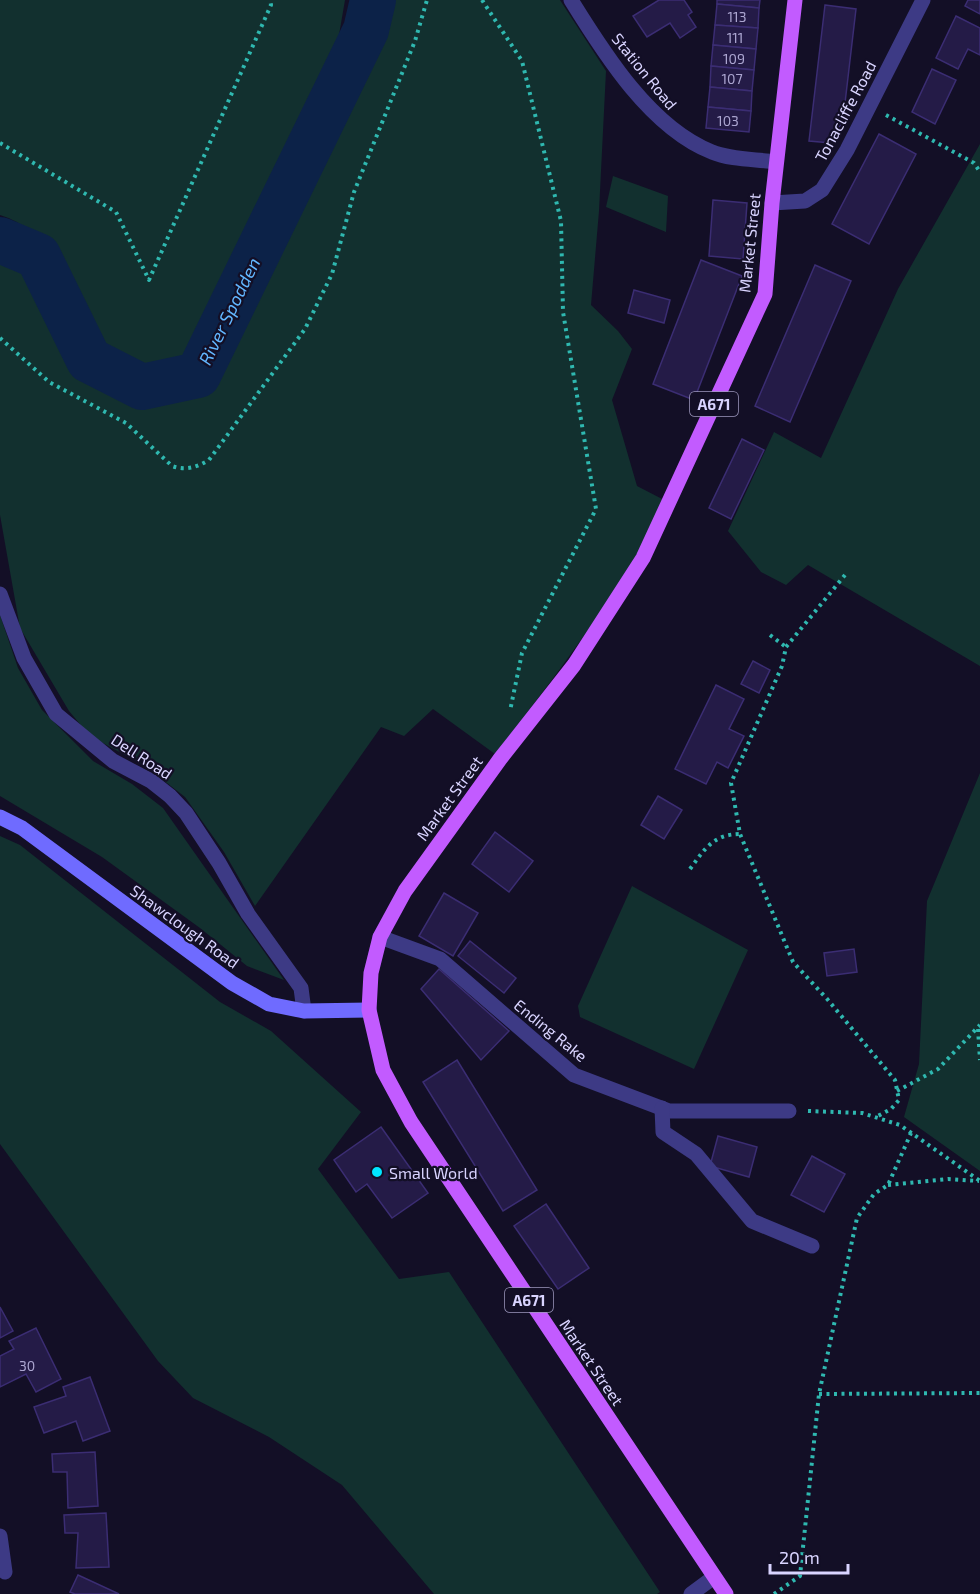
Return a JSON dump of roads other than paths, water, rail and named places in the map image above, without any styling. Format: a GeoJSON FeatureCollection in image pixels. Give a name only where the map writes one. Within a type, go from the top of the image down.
{"type":"FeatureCollection","features":[{"type":"Feature","properties":{"kind":"main road","name":"Market Street"},"geometry":{"type":"LineString","coordinates":[[714,1577],[411,1122],[383,1070],[369,1010],[371,974],[380,937],[405,891],[500,759],[574,665],[644,558],[765,294],[776,162],[795,0]]}},
{"type":"Feature","properties":{"kind":"main road","name":"Shawclough Road"},"geometry":{"type":"LineString","coordinates":[[0,817],[22,828],[232,983],[269,1004],[304,1011],[369,1010]]}},
{"type":"Feature","properties":{"kind":"main road","name":"A671"},"geometry":{"type":"LineString","coordinates":[[714,1577],[726,1594]]}},
{"type":"Feature","properties":{"kind":"street","name":"Station Road"},"geometry":{"type":"LineString","coordinates":[[571,0],[602,50],[667,127],[714,153],[776,162]]}},
{"type":"Feature","properties":{"kind":"street","name":"Tonacliffe Road"},"geometry":{"type":"LineString","coordinates":[[772,203],[805,201],[822,190],[869,106],[923,0]]}},
{"type":"Feature","properties":{"kind":"street","name":"Dell Road"},"geometry":{"type":"LineString","coordinates":[[0,594],[24,657],[56,714],[113,761],[170,796],[186,813],[219,863],[248,915],[301,988],[304,1011]]}},
{"type":"Feature","properties":{"kind":"street","name":"Ending Rake"},"geometry":{"type":"LineString","coordinates":[[380,937],[440,959],[574,1075],[669,1111],[789,1111]]}},
{"type":"Feature","properties":{"kind":"street"},"geometry":{"type":"LineString","coordinates":[[662,1107],[663,1132],[696,1154],[752,1221],[812,1246]]}},
{"type":"Feature","properties":{"kind":"street"},"geometry":{"type":"LineString","coordinates":[[0,1536],[5,1572]]}},
{"type":"Feature","properties":{"kind":"street"},"geometry":{"type":"LineString","coordinates":[[691,1594],[714,1577]]}},
{"type":"Feature","properties":{"kind":"waterway","name":"River Spodden"},"geometry":{"type":"LineString","coordinates":[[0,240],[38,256],[89,360],[142,387],[198,375],[366,30],[373,0]]}},
{"type":"Feature","properties":{"kind":"place","name":"Small World"},"geometry":{"type":"Point","coordinates":[377,1172]}}]}
